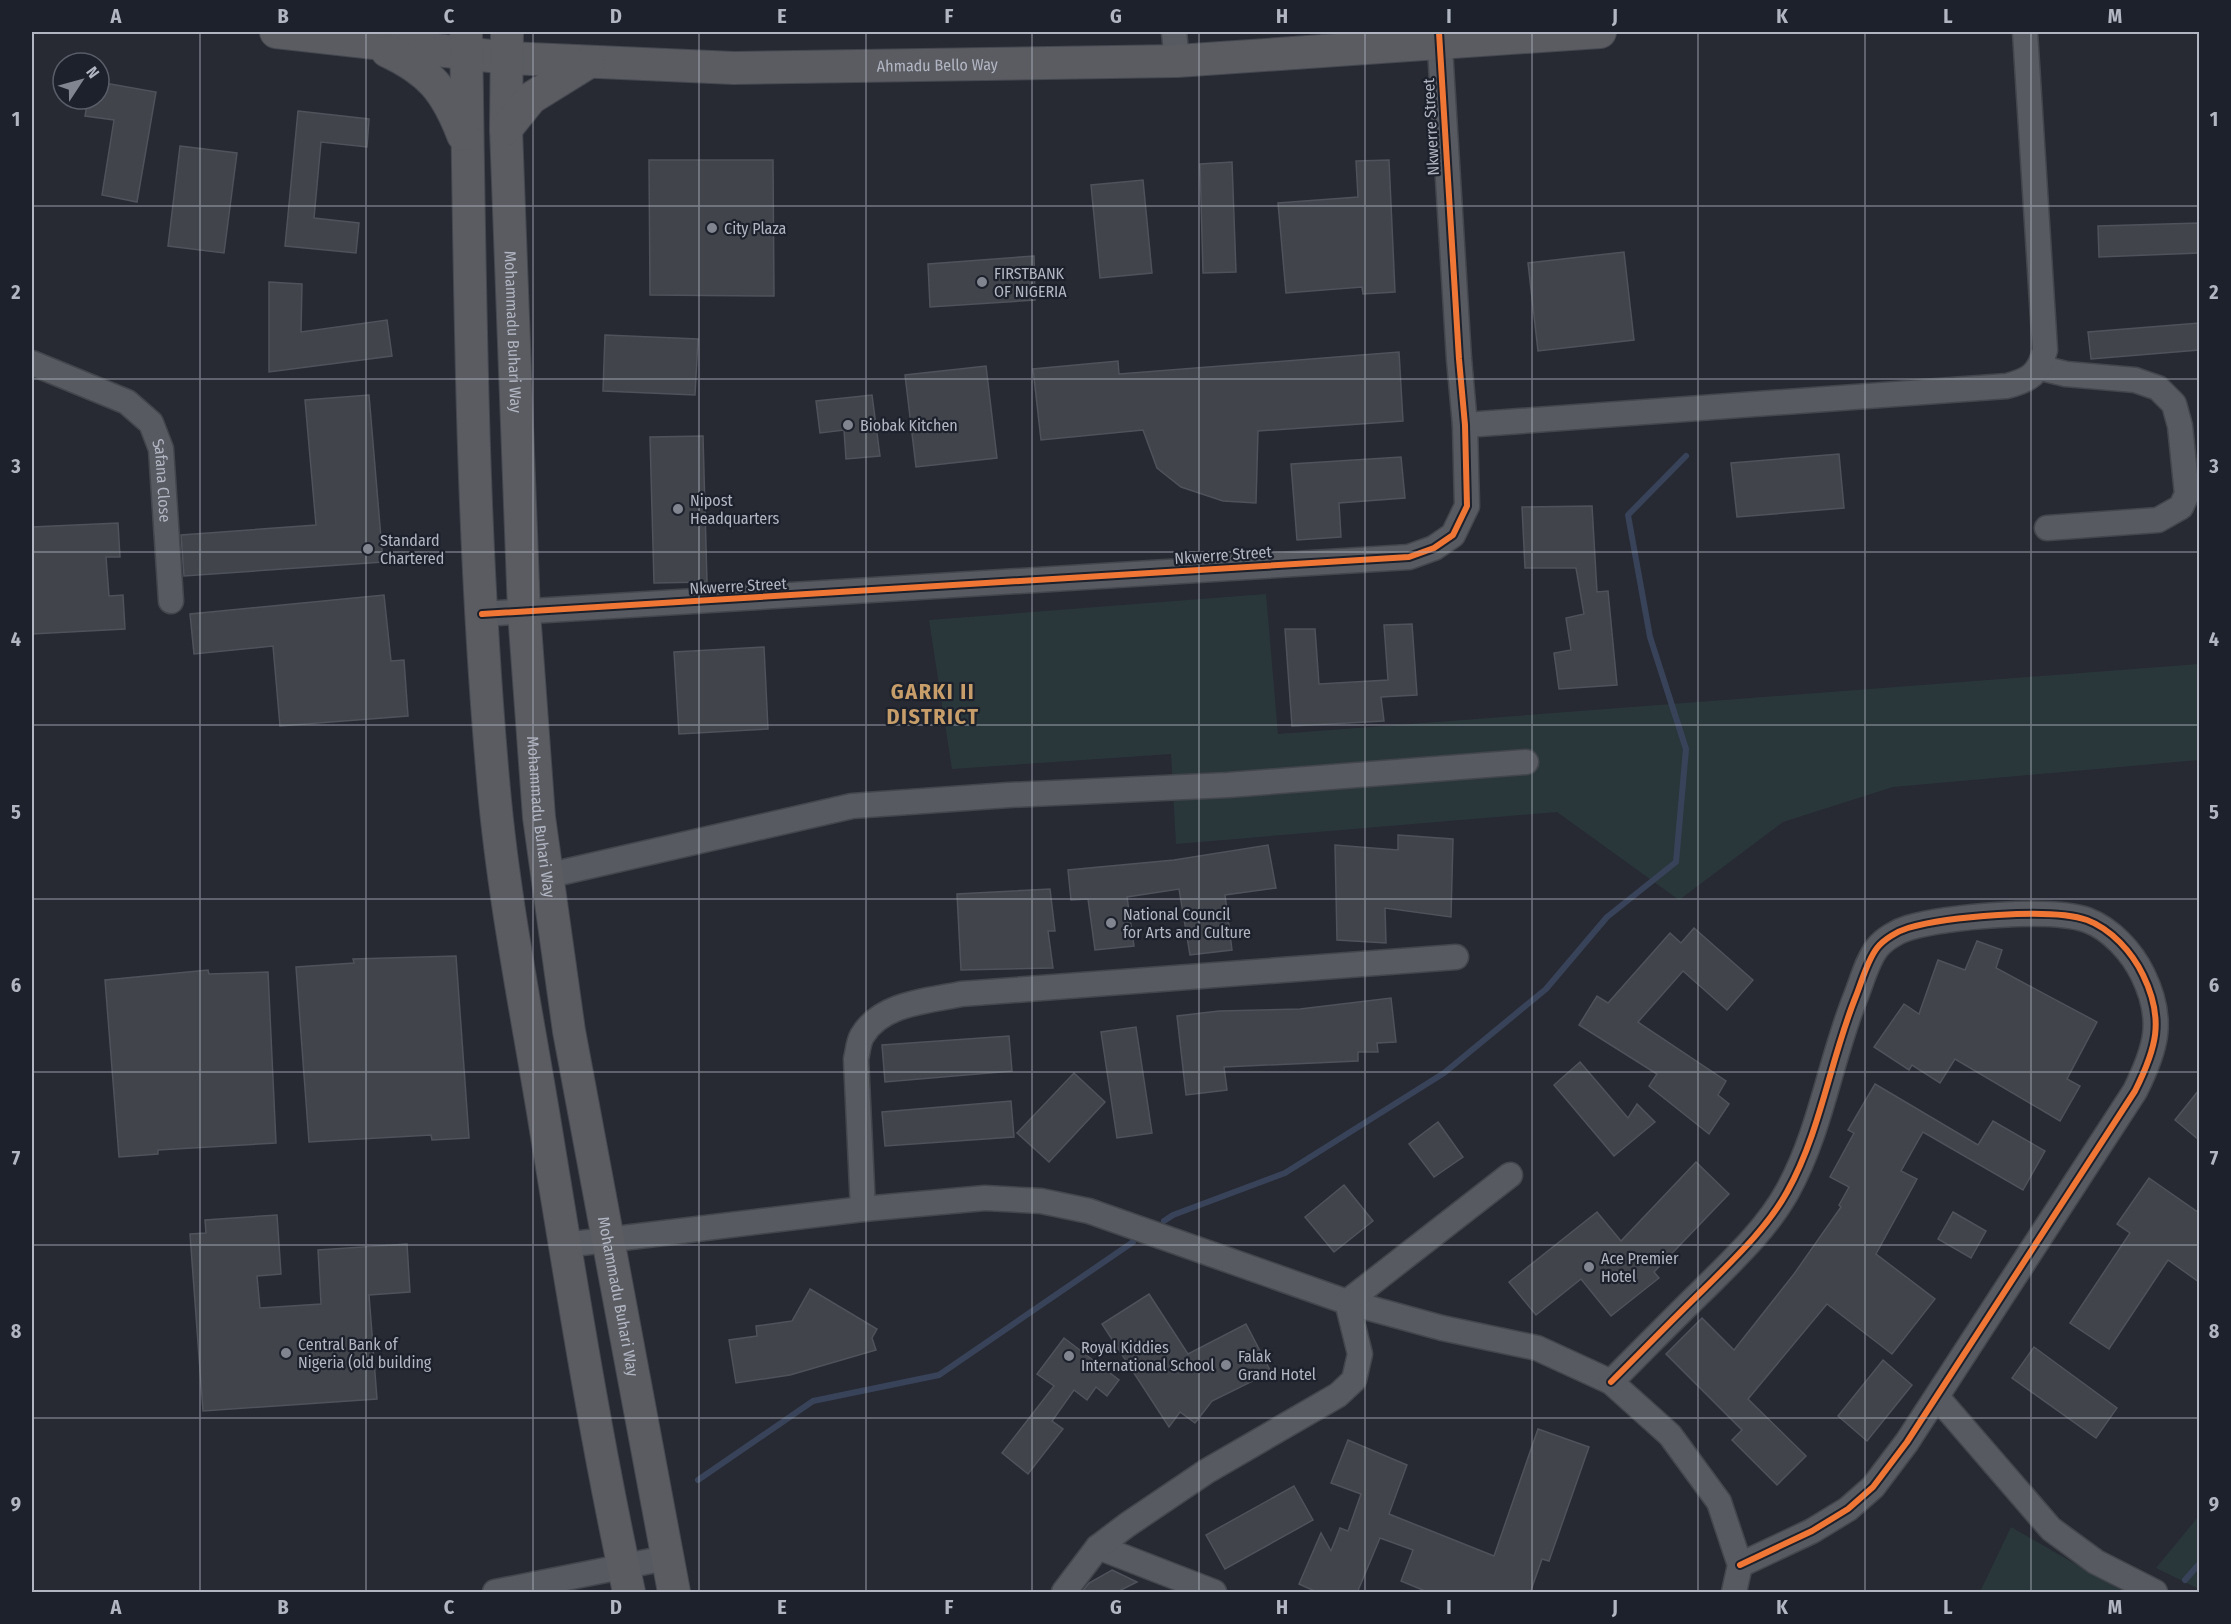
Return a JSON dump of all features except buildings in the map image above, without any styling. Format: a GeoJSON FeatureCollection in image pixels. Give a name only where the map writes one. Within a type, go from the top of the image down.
{"type":"FeatureCollection","features":[{"type":"Feature","properties":{"kind":"main road","name":"Ahmadu Bello Way"},"geometry":{"type":"LineString","coordinates":[[276,32],[358,41],[508,45],[589,62],[734,68],[1175,46],[1600,32]]}},
{"type":"Feature","properties":{"kind":"main road"},"geometry":{"type":"LineString","coordinates":[[358,41],[412,63],[436,82],[454,111],[468,146]]}},
{"type":"Feature","properties":{"kind":"main road"},"geometry":{"type":"LineString","coordinates":[[466,43],[482,614],[494,792],[512,930],[565,1245],[627,1580]]}},
{"type":"Feature","properties":{"kind":"main road","name":"Mohammadu Buhari Way"},"geometry":{"type":"LineString","coordinates":[[508,45],[506,129],[524,612],[546,876],[569,1031],[606,1240],[674,1593]]}},
{"type":"Feature","properties":{"kind":"main road"},"geometry":{"type":"LineString","coordinates":[[506,129],[531,98],[589,62]]}},
{"type":"Feature","properties":{"kind":"street"},"geometry":{"type":"LineString","coordinates":[[1466,425],[2007,386],[2026,381],[2041,368],[2045,350],[2025,32]]}},
{"type":"Feature","properties":{"kind":"street","name":"Nkwerre Street"},"geometry":{"type":"LineString","coordinates":[[482,614],[1409,557],[1434,548],[1453,535],[1467,506],[1466,425],[1459,359],[1440,37]]}},
{"type":"Feature","properties":{"kind":"street","name":"Safana Close"},"geometry":{"type":"LineString","coordinates":[[32,363],[127,402],[151,423],[161,449],[171,601]]}},
{"type":"Feature","properties":{"kind":"street"},"geometry":{"type":"LineString","coordinates":[[2041,368],[2066,374],[2135,380],[2158,388],[2174,404],[2180,426],[2187,494],[2181,507],[2158,520],[2047,528]]}},
{"type":"Feature","properties":{"kind":"street"},"geometry":{"type":"LineString","coordinates":[[546,876],[852,806],[1009,795],[1249,784],[1526,762]]}},
{"type":"Feature","properties":{"kind":"street"},"geometry":{"type":"LineString","coordinates":[[1611,1382],[1726,1267],[1759,1231],[1787,1192],[1818,1119],[1844,1026],[1876,949],[1889,938],[1907,928],[1967,918],[2049,915],[2086,920],[2113,935],[2137,962],[2151,990],[2157,1027],[2152,1058],[2135,1091],[1937,1397],[1873,1487],[1857,1502],[1812,1531],[1740,1565]]}},
{"type":"Feature","properties":{"kind":"street"},"geometry":{"type":"LineString","coordinates":[[863,1209],[856,1059],[861,1037],[873,1022],[891,1010],[961,994],[1456,957]]}},
{"type":"Feature","properties":{"kind":"street"},"geometry":{"type":"LineString","coordinates":[[1347,1302],[1510,1175]]}},
{"type":"Feature","properties":{"kind":"street"},"geometry":{"type":"LineString","coordinates":[[565,1245],[863,1209],[985,1198],[1041,1201],[1089,1210],[1347,1302],[1442,1328],[1537,1348],[1611,1382],[1670,1435],[1719,1502],[1740,1565],[1734,1593]]}},
{"type":"Feature","properties":{"kind":"street"},"geometry":{"type":"LineString","coordinates":[[1064,1593],[1098,1547],[1207,1471],[1338,1395],[1354,1380],[1360,1354],[1347,1302]]}},
{"type":"Feature","properties":{"kind":"street"},"geometry":{"type":"LineString","coordinates":[[1937,1397],[2051,1529],[2096,1562],[2155,1593]]}},
{"type":"Feature","properties":{"kind":"street"},"geometry":{"type":"LineString","coordinates":[[1098,1547],[1214,1593]]}},
{"type":"Feature","properties":{"kind":"street"},"geometry":{"type":"LineString","coordinates":[[495,1593],[627,1580],[666,1558]]}},
{"type":"Feature","properties":{"kind":"shaded area"},"geometry":{"type":"Polygon","coordinates":[[[1266,594],[1278,734],[2199,664],[2199,760],[1893,787],[1783,822],[1679,900],[1557,812],[1176,844],[1171,754],[952,769],[929,620],[1266,594]]]}},
{"type":"Feature","properties":{"kind":"shaded area"},"geometry":{"type":"Polygon","coordinates":[[[2199,1516],[2199,1589],[2156,1568],[2199,1516]]]}},
{"type":"Feature","properties":{"kind":"shaded area"},"geometry":{"type":"Polygon","coordinates":[[[2011,1527],[2124,1592],[1980,1592],[2011,1527]]]}},
{"type":"Feature","properties":{"kind":"waterway"},"geometry":{"type":"LineString","coordinates":[[1164,1221],[1173,1215],[1285,1173],[1444,1073],[1546,989],[1607,917],[1676,862],[1686,749],[1650,637],[1628,515],[1686,456]]}},
{"type":"Feature","properties":{"kind":"waterway"},"geometry":{"type":"LineString","coordinates":[[698,1480],[813,1401],[939,1375],[1133,1242]]}},
{"type":"Feature","properties":{"kind":"waterway"},"geometry":{"type":"LineString","coordinates":[[2185,1580],[2200,1563]]}},
{"type":"Feature","properties":{"kind":"cycle path"},"geometry":{"type":"LineString","coordinates":[[482,614],[1409,557],[1434,548],[1453,535],[1467,506],[1465,425],[1439,32]]}},
{"type":"Feature","properties":{"kind":"cycle path"},"geometry":{"type":"LineString","coordinates":[[1611,1382],[1760,1231],[1779,1205],[1799,1169],[1808,1145],[1847,1020],[1865,971],[1873,953],[1883,942],[1908,928],[1947,920],[1998,915],[2049,914],[2070,916],[2096,924],[2112,935],[2127,950],[2150,991],[2156,1020],[2153,1048],[2135,1091],[1907,1442],[1873,1487],[1848,1509],[1812,1531],[1740,1565]]}},
{"type":"Feature","properties":{"kind":"place","name":"City Plaza"},"geometry":{"type":"Point","coordinates":[712,228]}},
{"type":"Feature","properties":{"kind":"place","name":"FIRSTBANK OF NIGERIA"},"geometry":{"type":"Point","coordinates":[982,282]}},
{"type":"Feature","properties":{"kind":"place","name":"Biobak Kitchen"},"geometry":{"type":"Point","coordinates":[848,425]}},
{"type":"Feature","properties":{"kind":"place","name":"Nipost Headquarters"},"geometry":{"type":"Point","coordinates":[678,509]}},
{"type":"Feature","properties":{"kind":"place","name":"Standard Chartered"},"geometry":{"type":"Point","coordinates":[368,549]}},
{"type":"Feature","properties":{"kind":"place","name":"National Council for Arts and Culture"},"geometry":{"type":"Point","coordinates":[1111,923]}},
{"type":"Feature","properties":{"kind":"place","name":"Ace Premier Hotel"},"geometry":{"type":"Point","coordinates":[1589,1267]}},
{"type":"Feature","properties":{"kind":"place","name":"Central Bank of Nigeria (old building"},"geometry":{"type":"Point","coordinates":[286,1353]}},
{"type":"Feature","properties":{"kind":"place","name":"Royal Kiddies International School"},"geometry":{"type":"Point","coordinates":[1069,1356]}},
{"type":"Feature","properties":{"kind":"place","name":"Falak Grand Hotel"},"geometry":{"type":"Point","coordinates":[1226,1365]}},
{"type":"Feature","properties":{"kind":"district","name":"GARKI II DISTRICT"},"geometry":{"type":"Point","coordinates":[933,704]}}]}
